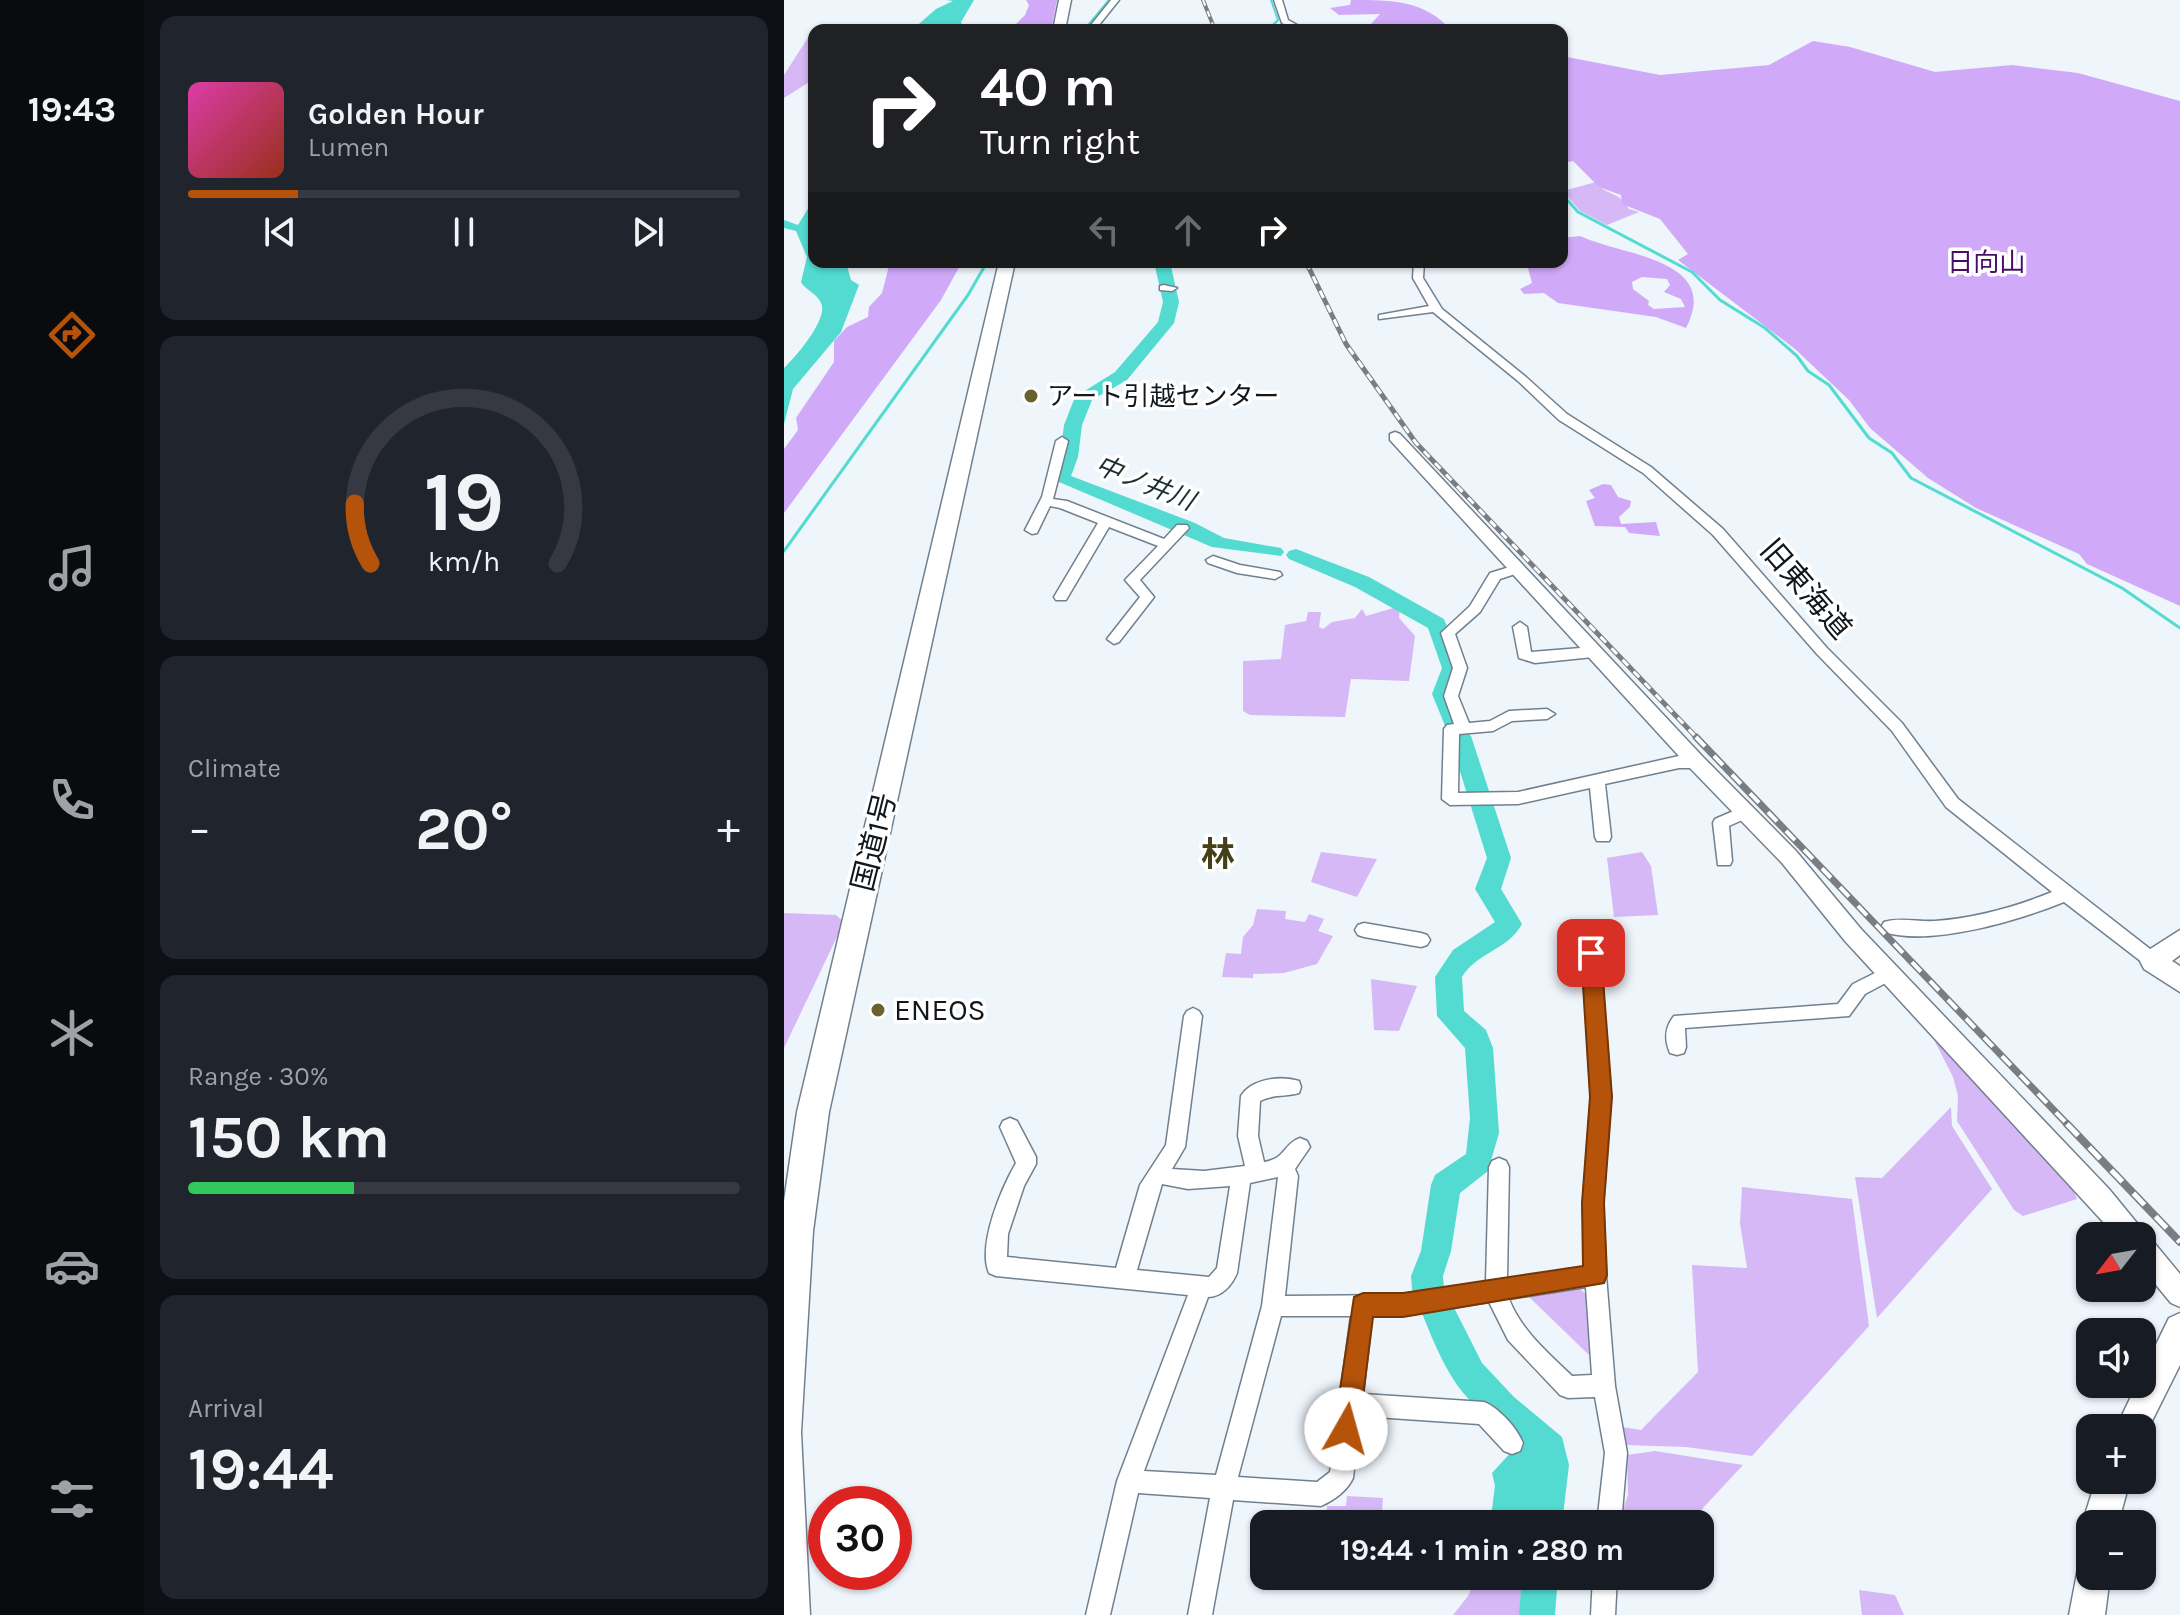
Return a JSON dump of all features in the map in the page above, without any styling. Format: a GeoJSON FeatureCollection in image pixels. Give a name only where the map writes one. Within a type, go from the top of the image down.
{"type":"FeatureCollection","features":[{"type":"Feature","properties":{"kind":"highway"},"geometry":{"type":"LineString","coordinates":[[1060,24],[1065,0]]}},
{"type":"Feature","properties":{"kind":"highway","name":"国道1号"},"geometry":{"type":"LineString","coordinates":[[790,1615],[784,1432],[796,1231],[813,1112],[1006,268]]}},
{"type":"Feature","properties":{"kind":"main road"},"geometry":{"type":"LineString","coordinates":[[2180,940],[2153,961],[2180,981]]}},
{"type":"Feature","properties":{"kind":"main road"},"geometry":{"type":"LineString","coordinates":[[2140,1414],[2180,1329]]}},
{"type":"Feature","properties":{"kind":"main road"},"geometry":{"type":"LineString","coordinates":[[2087,1615],[2090,1590]]}},
{"type":"Feature","properties":{"kind":"street"},"geometry":{"type":"LineString","coordinates":[[1096,24],[1115,0]]}},
{"type":"Feature","properties":{"kind":"street"},"geometry":{"type":"LineString","coordinates":[[1278,0],[1285,21],[1291,24]]}},
{"type":"Feature","properties":{"kind":"street","name":"旧東海道"},"geometry":{"type":"LineString","coordinates":[[1419,268],[1418,278],[1435,308],[1563,417],[1647,470],[1718,532],[1839,670],[1897,727],[1952,803],[2006,849],[2068,893],[2153,961]]}},
{"type":"Feature","properties":{"kind":"street"},"geometry":{"type":"LineString","coordinates":[[1383,317],[1435,308]]}},
{"type":"Feature","properties":{"kind":"street"},"geometry":{"type":"LineString","coordinates":[[1395,437],[1816,887],[1853,935],[2121,1222]]}},
{"type":"Feature","properties":{"kind":"street"},"geometry":{"type":"LineString","coordinates":[[1032,530],[1045,502],[1062,441]]}},
{"type":"Feature","properties":{"kind":"street"},"geometry":{"type":"LineString","coordinates":[[1045,502],[1062,504],[1165,544]]}},
{"type":"Feature","properties":{"kind":"street"},"geometry":{"type":"LineString","coordinates":[[1061,597],[1106,521]]}},
{"type":"Feature","properties":{"kind":"street"},"geometry":{"type":"LineString","coordinates":[[1114,639],[1147,597],[1132,580],[1182,528]]}},
{"type":"Feature","properties":{"kind":"street"},"geometry":{"type":"LineString","coordinates":[[1213,560],[1237,569],[1275,575]]}},
{"type":"Feature","properties":{"kind":"street"},"geometry":{"type":"LineString","coordinates":[[1464,729],[1451,696],[1460,668],[1448,633],[1475,609],[1495,576],[1516,569]]}},
{"type":"Feature","properties":{"kind":"street"},"geometry":{"type":"LineString","coordinates":[[1520,627],[1524,655],[1535,658],[1593,652]]}},
{"type":"Feature","properties":{"kind":"street"},"geometry":{"type":"LineString","coordinates":[[1547,714],[1509,716],[1493,726],[1452,729],[1450,799],[1518,798],[1696,762]]}},
{"type":"Feature","properties":{"kind":"street"},"geometry":{"type":"LineString","coordinates":[[1597,780],[1603,837]]}},
{"type":"Feature","properties":{"kind":"street"},"geometry":{"type":"LineString","coordinates":[[1724,861],[1721,823],[1745,812]]}},
{"type":"Feature","properties":{"kind":"street"},"geometry":{"type":"LineString","coordinates":[[1890,927],[1920,928],[2017,915],[2068,893]]}},
{"type":"Feature","properties":{"kind":"street"},"geometry":{"type":"LineString","coordinates":[[1364,930],[1421,940]]}},
{"type":"Feature","properties":{"kind":"street"},"geometry":{"type":"LineString","coordinates":[[1591,953],[1601,1097],[1593,1203],[1596,1275],[1604,1386],[1616,1453],[1610,1510]]}},
{"type":"Feature","properties":{"kind":"street"},"geometry":{"type":"LineString","coordinates":[[1677,1047],[1675,1028],[1680,1021],[1843,1011],[1859,989],[1889,973]]}},
{"type":"Feature","properties":{"kind":"street"},"geometry":{"type":"LineString","coordinates":[[1124,1277],[1150,1185],[1175,1147],[1187,1040],[1193,1016]]}},
{"type":"Feature","properties":{"kind":"street"},"geometry":{"type":"LineString","coordinates":[[1010,1127],[1026,1164],[1015,1183],[998,1234],[996,1266],[1213,1287],[1227,1273],[1248,1174],[1251,1096],[1266,1088],[1292,1087]]}},
{"type":"Feature","properties":{"kind":"street"},"geometry":{"type":"LineString","coordinates":[[1157,1174],[1175,1180],[1248,1174],[1284,1167],[1300,1147]]}},
{"type":"Feature","properties":{"kind":"street"},"geometry":{"type":"LineString","coordinates":[[1200,1615],[1224,1487],[1273,1306],[1287,1192],[1284,1167]]}},
{"type":"Feature","properties":{"kind":"street"},"geometry":{"type":"LineString","coordinates":[[1499,1167],[1496,1291],[1501,1307],[1517,1337],[1568,1387],[1604,1386]]}},
{"type":"Feature","properties":{"kind":"street"},"geometry":{"type":"LineString","coordinates":[[2156,1265],[2180,1294]]}},
{"type":"Feature","properties":{"kind":"street"},"geometry":{"type":"LineString","coordinates":[[1273,1306],[1432,1300],[1596,1275]]}},
{"type":"Feature","properties":{"kind":"street"},"geometry":{"type":"LineString","coordinates":[[1098,1615],[1129,1481],[1201,1288]]}},
{"type":"Feature","properties":{"kind":"street"},"geometry":{"type":"LineString","coordinates":[[1129,1481],[1321,1494],[1341,1478],[1363,1305]]}},
{"type":"Feature","properties":{"kind":"street"},"geometry":{"type":"LineString","coordinates":[[1349,1404],[1484,1413],[1512,1443]]}},
{"type":"Feature","properties":{"kind":"street"},"geometry":{"type":"LineString","coordinates":[[1603,1615],[1604,1590]]}},
{"type":"Feature","properties":{"kind":"shaded area"},"geometry":{"type":"Polygon","coordinates":[[[946,0],[974,0],[962,24],[919,24],[936,9],[953,1],[946,0]]]}},
{"type":"Feature","properties":{"kind":"shaded area"},"geometry":{"type":"Polygon","coordinates":[[[808,38],[808,83],[784,98],[784,75],[808,38]]]}},
{"type":"Feature","properties":{"kind":"shaded area"},"geometry":{"type":"Polygon","coordinates":[[[1596,182],[1621,199],[1629,209],[1639,212],[1607,225],[1580,211],[1568,197],[1568,190],[1596,182]]]}},
{"type":"Feature","properties":{"kind":"shaded area"},"geometry":{"type":"Polygon","coordinates":[[[808,209],[808,268],[848,268],[851,280],[859,285],[841,332],[793,389],[784,424],[784,368],[810,337],[822,310],[819,299],[801,282],[807,257],[796,231],[784,228],[784,220],[798,225],[808,209]]]}},
{"type":"Feature","properties":{"kind":"shaded area"},"geometry":{"type":"Polygon","coordinates":[[[1400,606],[1399,618],[1415,636],[1409,681],[1351,679],[1345,717],[1250,715],[1243,711],[1243,661],[1281,659],[1285,625],[1306,621],[1308,612],[1321,612],[1319,627],[1323,629],[1332,622],[1355,618],[1362,609],[1366,616],[1400,606]]]}},
{"type":"Feature","properties":{"kind":"shaded area"},"geometry":{"type":"Polygon","coordinates":[[[1321,852],[1377,859],[1357,897],[1311,882],[1321,852]]]}},
{"type":"Feature","properties":{"kind":"shaded area"},"geometry":{"type":"Polygon","coordinates":[[[1642,852],[1651,866],[1658,915],[1614,917],[1607,858],[1642,852]]]}},
{"type":"Feature","properties":{"kind":"shaded area"},"geometry":{"type":"Polygon","coordinates":[[[1257,909],[1286,911],[1285,919],[1305,922],[1309,914],[1324,919],[1318,931],[1333,936],[1317,964],[1284,973],[1253,974],[1253,978],[1222,977],[1226,953],[1241,954],[1243,937],[1253,925],[1257,909]]]}},
{"type":"Feature","properties":{"kind":"shaded area"},"geometry":{"type":"Polygon","coordinates":[[[784,913],[836,915],[844,922],[784,1048],[784,913]]]}},
{"type":"Feature","properties":{"kind":"shaded area"},"geometry":{"type":"Polygon","coordinates":[[[1371,979],[1417,986],[1399,1031],[1374,1030],[1371,979]]]}},
{"type":"Feature","properties":{"kind":"shaded area"},"geometry":{"type":"Polygon","coordinates":[[[1926,1024],[2066,1169],[2077,1199],[2023,1216],[2014,1210],[1957,1121],[1958,1096],[1953,1077],[1926,1024]]]}},
{"type":"Feature","properties":{"kind":"shaded area"},"geometry":{"type":"Polygon","coordinates":[[[1951,1107],[1952,1126],[1992,1189],[1877,1318],[1855,1177],[1882,1178],[1951,1107]]]}},
{"type":"Feature","properties":{"kind":"shaded area"},"geometry":{"type":"Polygon","coordinates":[[[1742,1187],[1852,1199],[1869,1326],[1752,1456],[1686,1447],[1625,1445],[1622,1427],[1641,1430],[1698,1372],[1692,1265],[1747,1268],[1740,1223],[1742,1187]]]}},
{"type":"Feature","properties":{"kind":"shaded area"},"geometry":{"type":"Polygon","coordinates":[[[1577,1286],[1588,1296],[1589,1355],[1526,1294],[1577,1286]]]}},
{"type":"Feature","properties":{"kind":"shaded area"},"geometry":{"type":"Polygon","coordinates":[[[1524,1438],[1541,1455],[1535,1510],[1492,1510],[1495,1486],[1492,1473],[1524,1438]]]}},
{"type":"Feature","properties":{"kind":"shaded area"},"geometry":{"type":"Polygon","coordinates":[[[1655,1451],[1743,1465],[1701,1510],[1623,1510],[1628,1495],[1627,1455],[1655,1451]]]}},
{"type":"Feature","properties":{"kind":"shaded area"},"geometry":{"type":"Polygon","coordinates":[[[1347,1496],[1383,1498],[1382,1510],[1327,1510],[1327,1506],[1346,1506],[1347,1496]]]}},
{"type":"Feature","properties":{"kind":"shaded area"},"geometry":{"type":"Polygon","coordinates":[[[1471,1590],[1531,1590],[1529,1615],[1453,1615],[1471,1590]]]}},
{"type":"Feature","properties":{"kind":"shaded area"},"geometry":{"type":"Polygon","coordinates":[[[1859,1590],[1895,1595],[1904,1615],[1862,1615],[1859,1590]]]}},
{"type":"Feature","properties":{"kind":"green space"},"geometry":{"type":"Polygon","coordinates":[[[1026,0],[1057,0],[1052,24],[1016,24],[1029,5],[1026,0]]]}},
{"type":"Feature","properties":{"kind":"green space"},"geometry":{"type":"Polygon","coordinates":[[[1351,0],[1406,4],[1430,13],[1445,24],[1371,24],[1380,14],[1339,15],[1330,8],[1350,5],[1351,0]]]}},
{"type":"Feature","properties":{"kind":"green space","name":"日向山"},"geometry":{"type":"Polygon","coordinates":[[[1813,41],[1850,47],[1935,72],[2012,65],[2078,73],[2180,101],[2180,606],[2087,564],[2079,554],[1976,508],[1928,478],[1870,428],[1849,400],[1795,349],[1678,260],[1688,254],[1660,219],[1622,204],[1621,195],[1599,187],[1573,161],[1568,162],[1568,57],[1660,75],[1769,65],[1813,41]]]}},
{"type":"Feature","properties":{"kind":"green space"},"geometry":{"type":"Polygon","coordinates":[[[1580,236],[1642,256],[1680,274],[1691,287],[1694,305],[1686,328],[1656,317],[1558,303],[1544,293],[1524,294],[1520,289],[1532,283],[1528,268],[1568,268],[1568,237],[1580,236]],[[1642,277],[1632,282],[1633,289],[1654,309],[1685,307],[1681,299],[1664,292],[1670,285],[1667,279],[1642,277]]]}},
{"type":"Feature","properties":{"kind":"green space"},"geometry":{"type":"Polygon","coordinates":[[[888,268],[959,268],[941,300],[784,513],[784,449],[798,430],[796,418],[834,362],[834,341],[847,327],[868,317],[869,307],[882,293],[888,268]]]}},
{"type":"Feature","properties":{"kind":"green space"},"geometry":{"type":"Polygon","coordinates":[[[1603,484],[1611,485],[1618,497],[1631,501],[1630,507],[1619,517],[1621,524],[1656,522],[1660,536],[1629,533],[1625,527],[1595,526],[1586,501],[1595,498],[1589,490],[1603,484]]]}},
{"type":"Feature","properties":{"kind":"waterway","name":"中ノ井川"},"geometry":{"type":"LineString","coordinates":[[1089,24],[1109,0]]}},
{"type":"Feature","properties":{"kind":"waterway"},"geometry":{"type":"LineString","coordinates":[[1271,0],[1278,20],[1274,24]]}},
{"type":"Feature","properties":{"kind":"waterway"},"geometry":{"type":"LineString","coordinates":[[1568,201],[1578,212],[1692,272],[1720,300],[1765,328],[1797,356],[1808,371],[1829,385],[1869,438],[1892,453],[1911,478],[2122,588],[2180,628]]}},
{"type":"Feature","properties":{"kind":"waterway"},"geometry":{"type":"LineString","coordinates":[[784,551],[968,295],[984,268]]}},
{"type":"Feature","properties":{"kind":"waterway","name":"中ノ井川"},"geometry":{"type":"LineString","coordinates":[[1163,268],[1171,302],[1166,323],[1121,376],[1084,397],[1073,425],[1069,457],[1061,479],[1188,527],[1219,543],[1274,552]]}},
{"type":"Feature","properties":{"kind":"waterway","name":"中ノ井川"},"geometry":{"type":"LineString","coordinates":[[1296,555],[1362,582],[1437,624],[1453,668],[1443,694],[1454,722]]}},
{"type":"Feature","properties":{"kind":"waterway","name":"中ノ井川"},"geometry":{"type":"LineString","coordinates":[[1460,736],[1499,858],[1488,889],[1509,924],[1497,936],[1462,957],[1449,977],[1447,993],[1451,1016],[1476,1038],[1479,1048],[1484,1133],[1478,1162],[1466,1174],[1446,1185],[1436,1251],[1427,1276],[1428,1289],[1456,1353],[1470,1375],[1502,1409],[1550,1449],[1552,1465],[1546,1510]]}},
{"type":"Feature","properties":{"kind":"waterway","name":"中ノ井川"},"geometry":{"type":"LineString","coordinates":[[1537,1615],[1539,1590]]}},
{"type":"Feature","properties":{"kind":"railway"},"geometry":{"type":"LineString","coordinates":[[1203,0],[1213,24]]}},
{"type":"Feature","properties":{"kind":"railway"},"geometry":{"type":"LineString","coordinates":[[1309,268],[1346,344],[1416,443],[1698,739]]}},
{"type":"Feature","properties":{"kind":"railway"},"geometry":{"type":"LineString","coordinates":[[1696,737],[2069,1126]]}},
{"type":"Feature","properties":{"kind":"railway"},"geometry":{"type":"LineString","coordinates":[[2067,1124],[2180,1242]]}},
{"type":"Feature","properties":{"kind":"place","name":"アート引越センター"},"geometry":{"type":"Point","coordinates":[1031,396]}},
{"type":"Feature","properties":{"kind":"place","name":"ENEOS"},"geometry":{"type":"Point","coordinates":[878,1010]}},
{"type":"Feature","properties":{"kind":"district","name":"林"},"geometry":{"type":"Point","coordinates":[1218,855]}},
{"type":"Feature","properties":{"kind":"route"},"geometry":{"type":"LineString","coordinates":[[1346,1429],[1363,1305],[1403,1305],[1596,1275],[1593,1203],[1601,1097],[1591,953]]}}]}
